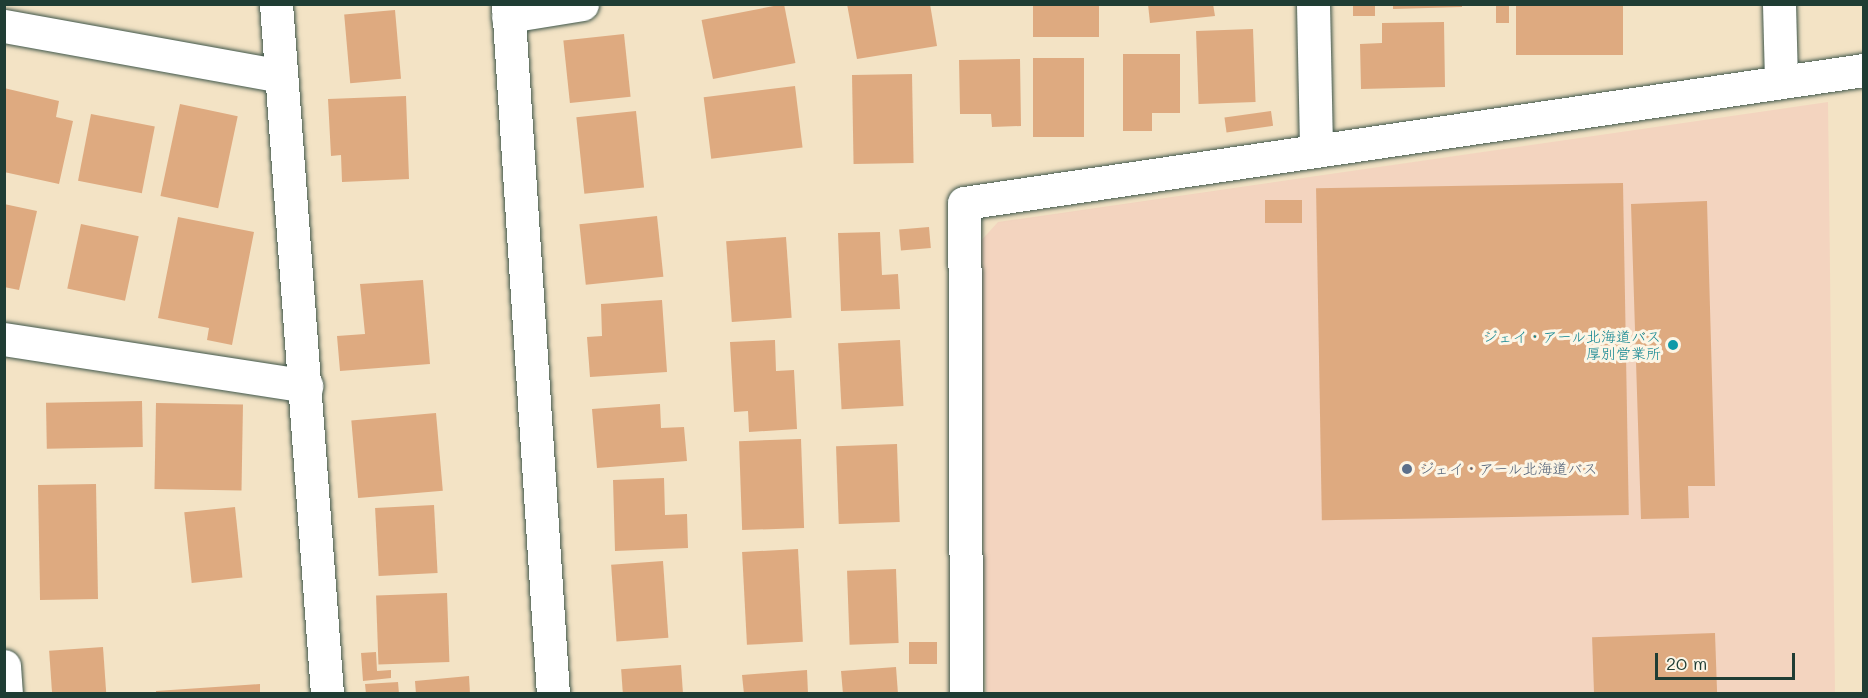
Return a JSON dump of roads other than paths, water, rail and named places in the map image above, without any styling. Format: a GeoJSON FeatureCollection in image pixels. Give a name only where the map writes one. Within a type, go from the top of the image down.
{"type":"FeatureCollection","features":[{"type":"Feature","properties":{"kind":"street"},"geometry":{"type":"LineString","coordinates":[[276,4],[327,693]]}},
{"type":"Feature","properties":{"kind":"street"},"geometry":{"type":"LineString","coordinates":[[553,693],[508,10],[582,4]]}},
{"type":"Feature","properties":{"kind":"street"},"geometry":{"type":"LineString","coordinates":[[1313,4],[1316,149]]}},
{"type":"Feature","properties":{"kind":"street"},"geometry":{"type":"LineString","coordinates":[[1779,4],[1781,82]]}},
{"type":"Feature","properties":{"kind":"street"},"geometry":{"type":"LineString","coordinates":[[5,21],[281,76]]}},
{"type":"Feature","properties":{"kind":"street"},"geometry":{"type":"LineString","coordinates":[[966,693],[964,203],[1316,149],[1863,70]]}},
{"type":"Feature","properties":{"kind":"street"},"geometry":{"type":"LineString","coordinates":[[4,339],[306,386]]}},
{"type":"Feature","properties":{"kind":"street"},"geometry":{"type":"LineString","coordinates":[[4,666],[6,693]]}},
{"type":"Feature","properties":{"kind":"place","name":"ジェイ・アール北海道バス 厚別営業所"},"geometry":{"type":"Point","coordinates":[1673,345]}},
{"type":"Feature","properties":{"kind":"place","name":"ジェイ・アール北海道バス"},"geometry":{"type":"Point","coordinates":[1407,469]}}]}
